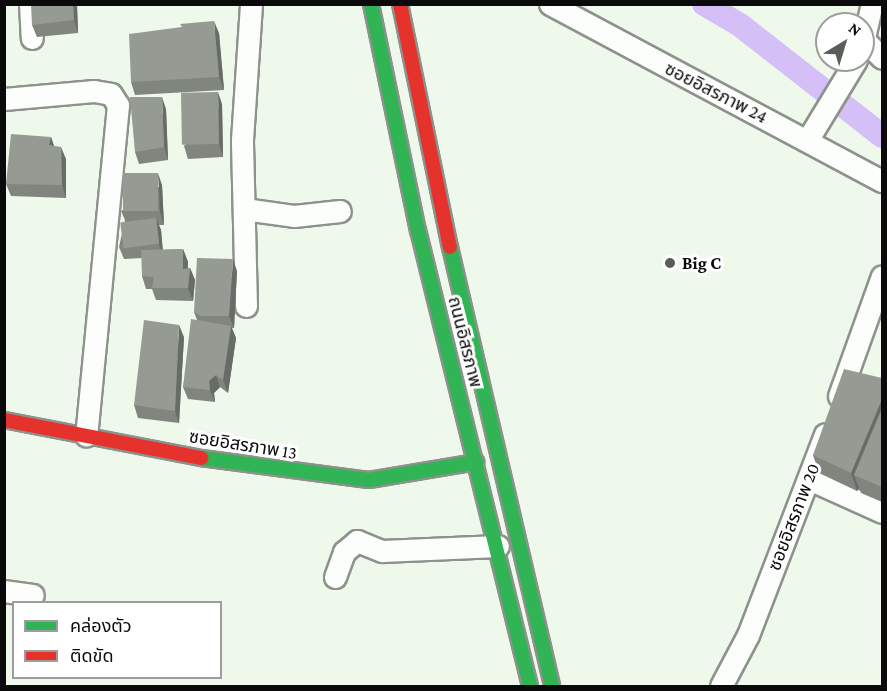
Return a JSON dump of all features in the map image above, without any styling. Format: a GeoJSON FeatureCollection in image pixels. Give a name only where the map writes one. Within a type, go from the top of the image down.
{"type":"FeatureCollection","features":[{"type":"Feature","properties":{"kind":"main road","name":"ถนนอิสรภาพ"},"geometry":{"type":"LineString","coordinates":[[371,4],[418,230],[498,546],[530,687]]}},
{"type":"Feature","properties":{"kind":"main road"},"geometry":{"type":"LineString","coordinates":[[400,4],[448,236],[552,687]]}},
{"type":"Feature","properties":{"kind":"main road","name":"ซอยอิสรภาพ 13"},"geometry":{"type":"LineString","coordinates":[[4,420],[219,461],[369,480],[476,462]]}},
{"type":"Feature","properties":{"kind":"street"},"geometry":{"type":"LineString","coordinates":[[30,4],[32,38]]}},
{"type":"Feature","properties":{"kind":"street"},"geometry":{"type":"LineString","coordinates":[[246,306],[242,140],[251,4]]}},
{"type":"Feature","properties":{"kind":"street","name":"ซอยอิสรภาพ 24"},"geometry":{"type":"LineString","coordinates":[[550,4],[578,23],[808,139],[882,181]]}},
{"type":"Feature","properties":{"kind":"street"},"geometry":{"type":"LineString","coordinates":[[808,139],[849,72]]}},
{"type":"Feature","properties":{"kind":"street"},"geometry":{"type":"LineString","coordinates":[[4,99],[94,91],[111,94],[118,105],[86,435]]}},
{"type":"Feature","properties":{"kind":"street"},"geometry":{"type":"LineString","coordinates":[[244,209],[294,216],[340,212]]}},
{"type":"Feature","properties":{"kind":"street","name":"ซอยอิสรภาพ 20"},"geometry":{"type":"LineString","coordinates":[[721,687],[748,636],[882,276]]}},
{"type":"Feature","properties":{"kind":"street"},"geometry":{"type":"LineString","coordinates":[[808,479],[882,512]]}},
{"type":"Feature","properties":{"kind":"street"},"geometry":{"type":"LineString","coordinates":[[335,578],[344,552],[357,541],[382,551],[498,546]]}},
{"type":"Feature","properties":{"kind":"street"},"geometry":{"type":"LineString","coordinates":[[4,591],[33,595]]}},
{"type":"Feature","properties":{"kind":"building"},"geometry":{"type":"Polygon","coordinates":[[[31,4],[73,4],[74,20],[32,25],[31,4]]]}},
{"type":"Feature","properties":{"kind":"building"},"geometry":{"type":"Polygon","coordinates":[[[214,21],[219,77],[131,82],[129,34],[182,27],[180,24],[214,21]]]}},
{"type":"Feature","properties":{"kind":"building"},"geometry":{"type":"Polygon","coordinates":[[[218,92],[219,144],[182,145],[181,93],[218,92]]]}},
{"type":"Feature","properties":{"kind":"building"},"geometry":{"type":"Polygon","coordinates":[[[130,97],[162,97],[164,147],[135,152],[130,97]]]}},
{"type":"Feature","properties":{"kind":"building"},"geometry":{"type":"Polygon","coordinates":[[[11,134],[51,137],[49,145],[61,147],[62,185],[6,184],[11,134]]]}},
{"type":"Feature","properties":{"kind":"building"},"geometry":{"type":"Polygon","coordinates":[[[123,173],[158,173],[158,211],[123,211],[123,173]]]}},
{"type":"Feature","properties":{"kind":"building"},"geometry":{"type":"Polygon","coordinates":[[[156,218],[159,244],[123,248],[120,222],[156,218]]]}},
{"type":"Feature","properties":{"kind":"building"},"geometry":{"type":"Polygon","coordinates":[[[183,249],[183,269],[190,268],[188,288],[152,288],[154,277],[142,276],[141,250],[183,249]]]}},
{"type":"Feature","properties":{"kind":"building"},"geometry":{"type":"Polygon","coordinates":[[[197,258],[233,259],[229,316],[201,316],[194,312],[197,258]]]}},
{"type":"Feature","properties":{"kind":"building"},"geometry":{"type":"Polygon","coordinates":[[[191,319],[231,326],[223,380],[216,375],[209,381],[210,390],[183,387],[191,319]]]}},
{"type":"Feature","properties":{"kind":"building"},"geometry":{"type":"Polygon","coordinates":[[[144,320],[179,325],[175,411],[134,405],[144,320]]]}},
{"type":"Feature","properties":{"kind":"building"},"geometry":{"type":"Polygon","coordinates":[[[844,369],[882,378],[882,399],[851,473],[813,455],[844,369]]]}},
{"type":"Feature","properties":{"kind":"building"},"geometry":{"type":"Polygon","coordinates":[[[882,408],[882,487],[854,475],[882,408]]]}},
{"type":"Feature","properties":{"kind":"waterway"},"geometry":{"type":"LineString","coordinates":[[704,4],[740,25],[882,136]]}},
{"type":"Feature","properties":{"kind":"traffic: fast"},"geometry":{"type":"LineString","coordinates":[[371,4],[418,230],[530,686]]}},
{"type":"Feature","properties":{"kind":"traffic: fast"},"geometry":{"type":"LineString","coordinates":[[450,247],[552,686]]}},
{"type":"Feature","properties":{"kind":"traffic: fast"},"geometry":{"type":"LineString","coordinates":[[201,458],[369,480],[476,462]]}},
{"type":"Feature","properties":{"kind":"traffic: jam"},"geometry":{"type":"LineString","coordinates":[[400,4],[450,247]]}},
{"type":"Feature","properties":{"kind":"traffic: jam"},"geometry":{"type":"LineString","coordinates":[[4,420],[201,458]]}},
{"type":"Feature","properties":{"kind":"place","name":"Big C"},"geometry":{"type":"Point","coordinates":[670,263]}}]}
